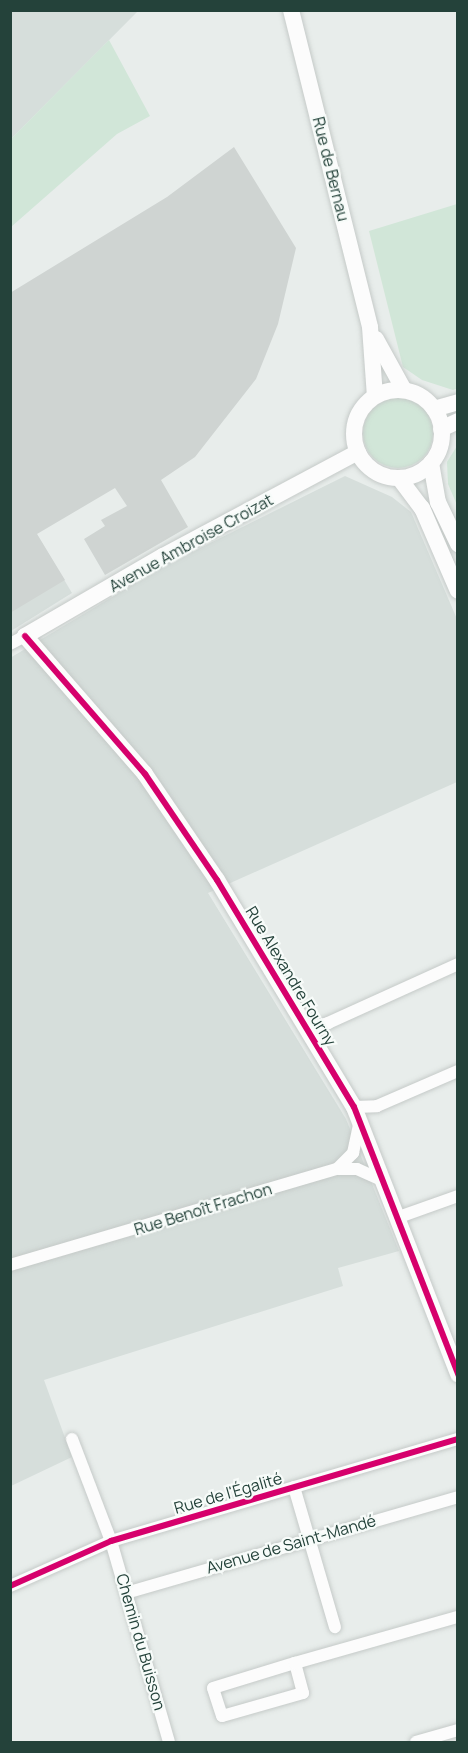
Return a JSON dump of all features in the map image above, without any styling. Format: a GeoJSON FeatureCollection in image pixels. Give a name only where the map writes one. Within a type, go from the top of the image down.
{"type":"FeatureCollection","features":[{"type":"Feature","properties":{"kind":"street","name":"Rue de Bernau"},"geometry":{"type":"LineString","coordinates":[[291,10],[370,327],[375,396]]}},
{"type":"Feature","properties":{"kind":"street","name":"Rue de Bernau"},"geometry":{"type":"LineString","coordinates":[[370,327],[404,390]]}},
{"type":"Feature","properties":{"kind":"street"},"geometry":{"type":"LineString","coordinates":[[458,544],[438,502],[431,463],[441,429],[434,409],[404,390],[375,396],[356,421],[358,452],[375,472],[399,478],[422,508],[458,591]]}},
{"type":"Feature","properties":{"kind":"street"},"geometry":{"type":"LineString","coordinates":[[434,409],[458,402]]}},
{"type":"Feature","properties":{"kind":"street"},"geometry":{"type":"LineString","coordinates":[[441,429],[458,421]]}},
{"type":"Feature","properties":{"kind":"street","name":"Avenue Ambroise Croizat"},"geometry":{"type":"LineString","coordinates":[[18,640],[358,452]]}},
{"type":"Feature","properties":{"kind":"street"},"geometry":{"type":"LineString","coordinates":[[399,478],[431,463]]}},
{"type":"Feature","properties":{"kind":"street","name":"Rue Alexandre Fourny"},"geometry":{"type":"LineString","coordinates":[[18,640],[145,774],[217,880],[307,1028],[356,1111],[399,1216],[458,1374]]}},
{"type":"Feature","properties":{"kind":"street"},"geometry":{"type":"LineString","coordinates":[[307,1028],[328,1023],[458,964]]}},
{"type":"Feature","properties":{"kind":"street"},"geometry":{"type":"LineString","coordinates":[[337,1169],[358,1142],[356,1111],[378,1106],[458,1071]]}},
{"type":"Feature","properties":{"kind":"street"},"geometry":{"type":"LineString","coordinates":[[337,1169],[357,1169],[384,1181]]}},
{"type":"Feature","properties":{"kind":"street","name":"Rue Benoît Frachon"},"geometry":{"type":"LineString","coordinates":[[10,1265],[337,1169]]}},
{"type":"Feature","properties":{"kind":"street"},"geometry":{"type":"LineString","coordinates":[[399,1216],[458,1196]]}},
{"type":"Feature","properties":{"kind":"street","name":"Chemin du Buisson"},"geometry":{"type":"LineString","coordinates":[[72,1439],[111,1541],[169,1743]]}},
{"type":"Feature","properties":{"kind":"street","name":"Rue de l'Égalité"},"geometry":{"type":"LineString","coordinates":[[10,1586],[111,1541],[458,1439]]}},
{"type":"Feature","properties":{"kind":"street"},"geometry":{"type":"LineString","coordinates":[[294,1487],[334,1627]]}},
{"type":"Feature","properties":{"kind":"street","name":"Avenue de Saint-Mandé"},"geometry":{"type":"LineString","coordinates":[[126,1593],[309,1538],[458,1497]]}},
{"type":"Feature","properties":{"kind":"street"},"geometry":{"type":"LineString","coordinates":[[295,1663],[303,1693],[222,1716],[213,1688],[295,1663],[458,1617]]}},
{"type":"Feature","properties":{"kind":"street"},"geometry":{"type":"LineString","coordinates":[[416,1743],[458,1731]]}},
{"type":"Feature","properties":{"kind":"shaded area"},"geometry":{"type":"Polygon","coordinates":[[[10,11],[138,11],[11,139],[10,11]]]}},
{"type":"Feature","properties":{"kind":"shaded area"},"geometry":{"type":"Polygon","coordinates":[[[345,476],[392,497],[411,512],[457,619],[457,782],[208,893],[346,1119],[399,1251],[338,1268],[343,1286],[44,1380],[72,1457],[11,1486],[10,658],[164,566],[345,476]]]}},
{"type":"Feature","properties":{"kind":"shaded area"},"geometry":{"type":"Polygon","coordinates":[[[10,489],[72,593],[11,631],[10,631],[10,489]]]}},
{"type":"Feature","properties":{"kind":"green space"},"geometry":{"type":"Polygon","coordinates":[[[109,40],[150,116],[117,134],[11,227],[11,139],[109,40]]]}},
{"type":"Feature","properties":{"kind":"green space"},"geometry":{"type":"Polygon","coordinates":[[[457,204],[458,388],[453,390],[422,380],[403,367],[369,231],[457,204]]]}},
{"type":"Feature","properties":{"kind":"green space"},"geometry":{"type":"Polygon","coordinates":[[[398,398],[411,401],[423,408],[430,420],[433,433],[430,446],[423,458],[411,465],[398,468],[385,465],[373,458],[366,446],[363,433],[366,420],[373,408],[385,401],[398,398]]]}},
{"type":"Feature","properties":{"kind":"green space"},"geometry":{"type":"Polygon","coordinates":[[[457,446],[457,505],[448,484],[447,462],[457,446]]]}},
{"type":"Feature","properties":{"kind":"building"},"geometry":{"type":"Polygon","coordinates":[[[234,147],[296,248],[278,324],[256,379],[195,457],[161,480],[188,527],[105,575],[84,539],[105,526],[101,520],[127,506],[115,488],[37,534],[65,580],[10,613],[10,293],[167,197],[234,147]]]}},
{"type":"Feature","properties":{"kind":"cycle path"},"geometry":{"type":"LineString","coordinates":[[25,636],[145,774],[217,880],[354,1107],[458,1374]]}},
{"type":"Feature","properties":{"kind":"cycle path"},"geometry":{"type":"LineString","coordinates":[[10,1586],[111,1541],[458,1439]]}}]}
